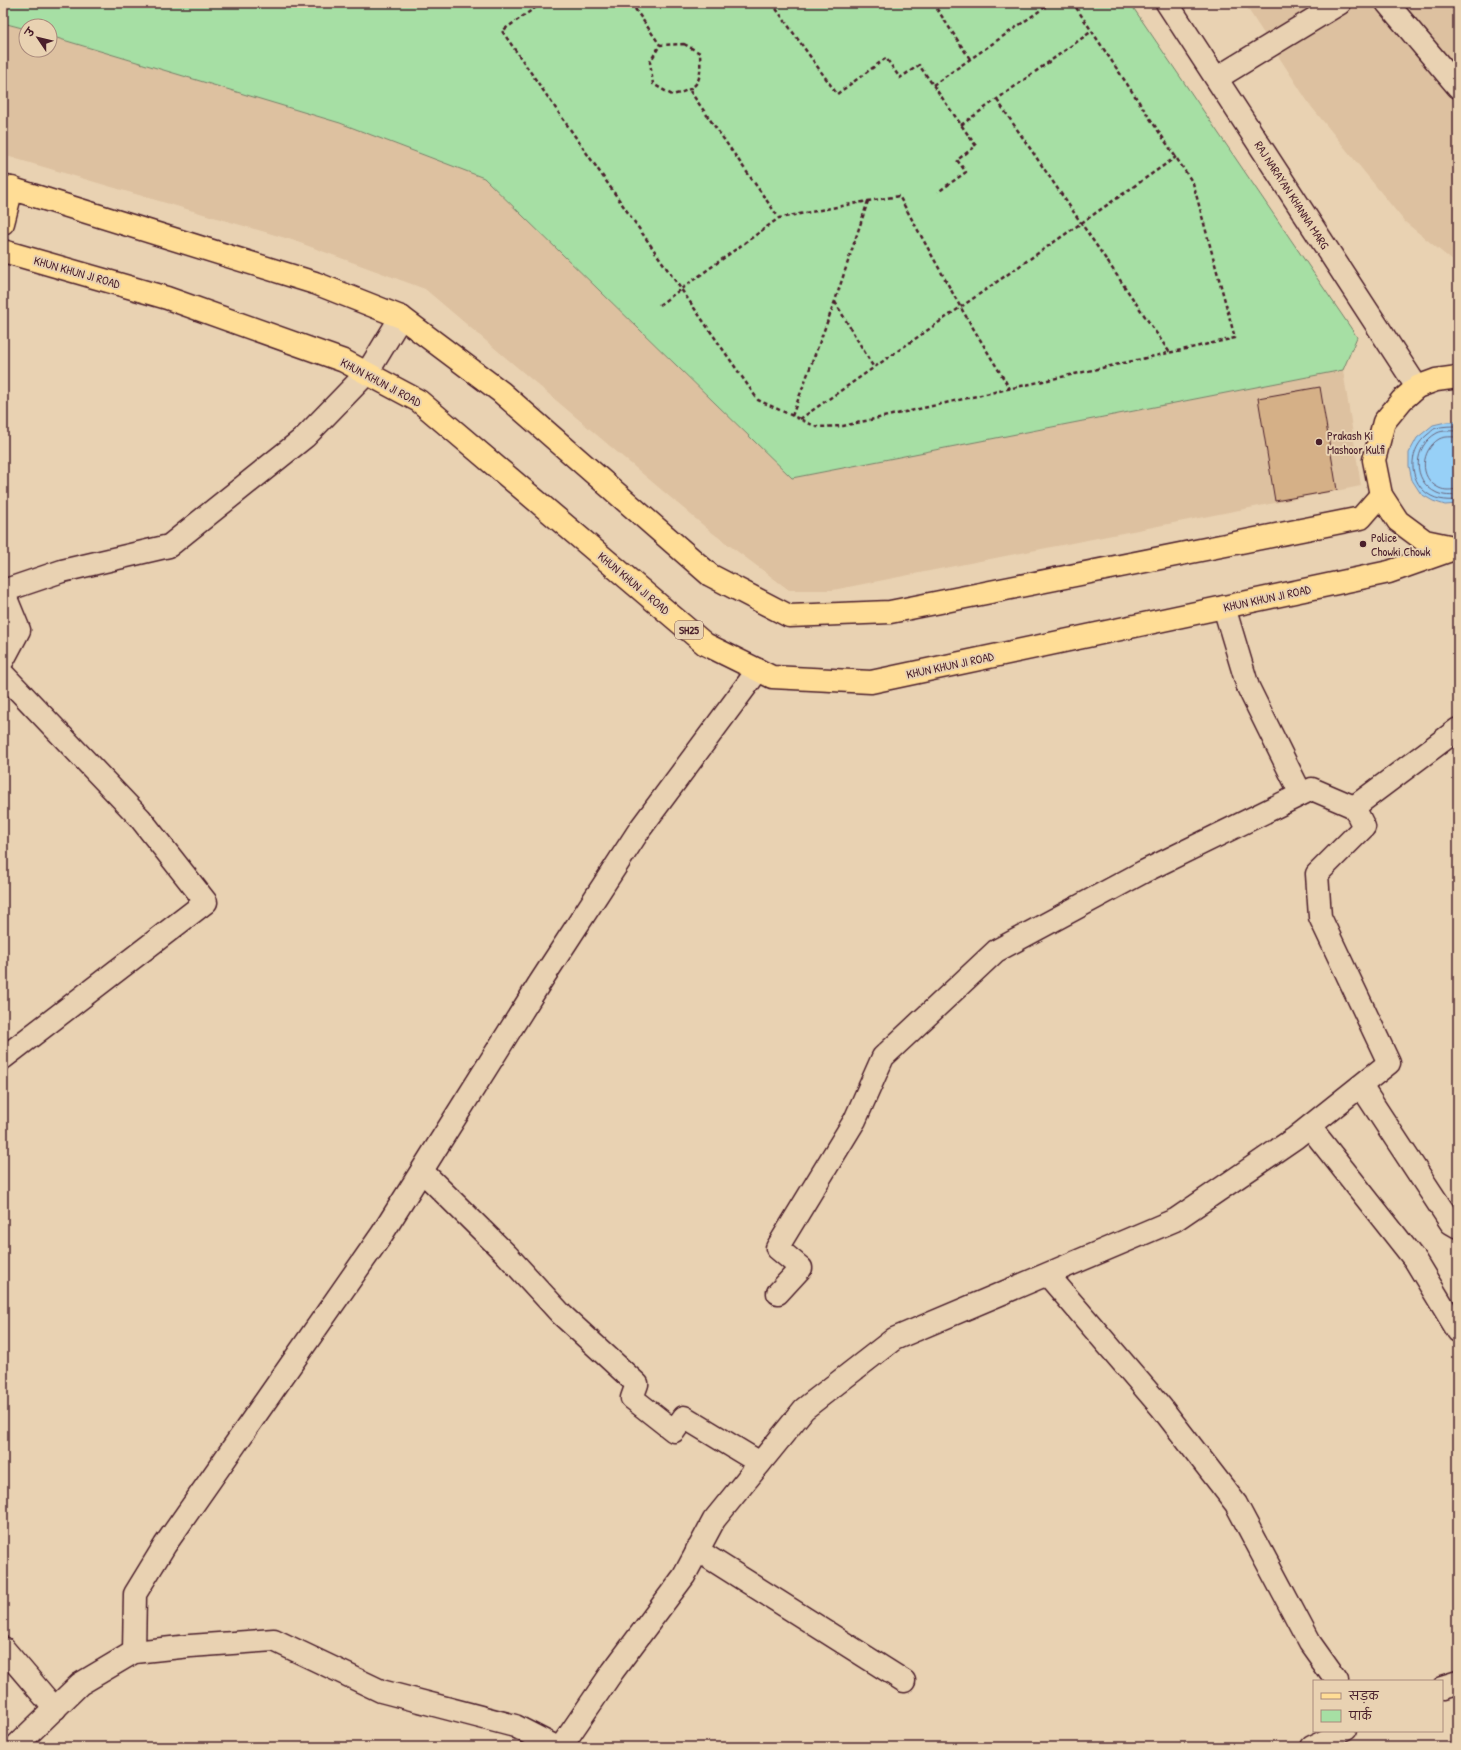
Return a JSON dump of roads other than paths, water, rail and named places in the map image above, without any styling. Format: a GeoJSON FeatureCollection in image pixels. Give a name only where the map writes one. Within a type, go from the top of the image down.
{"type":"FeatureCollection","features":[{"type":"Feature","properties":{"kind":"main road"},"geometry":{"type":"LineString","coordinates":[[3,223],[7,187],[315,283],[401,316],[501,392],[710,575],[789,616],[890,612],[1361,518],[1381,495]]}},
{"type":"Feature","properties":{"kind":"main road","name":"KHUN KHUN JI ROAD"},"geometry":{"type":"LineString","coordinates":[[3,251],[166,298],[344,361],[367,373],[419,402],[705,644],[772,677],[871,682],[1389,572],[1458,548]]}},
{"type":"Feature","properties":{"kind":"main road","name":"SH25"},"geometry":{"type":"LineString","coordinates":[[1458,377],[1436,380],[1417,387],[1402,400],[1384,422],[1374,460],[1381,495],[1398,521],[1425,541],[1458,548]]}},
{"type":"Feature","properties":{"kind":"street","name":"RAJ NARAYAN KHANNA MARG"},"geometry":{"type":"LineString","coordinates":[[1166,3],[1217,78],[1417,387]]}},
{"type":"Feature","properties":{"kind":"street"},"geometry":{"type":"LineString","coordinates":[[1217,78],[1340,3]]}},
{"type":"Feature","properties":{"kind":"street"},"geometry":{"type":"LineString","coordinates":[[1388,3],[1458,87]]}},
{"type":"Feature","properties":{"kind":"street"},"geometry":{"type":"LineString","coordinates":[[3,660],[19,630],[3,591],[62,571],[169,546],[305,437],[367,373],[401,316]]}},
{"type":"Feature","properties":{"kind":"street"},"geometry":{"type":"LineString","coordinates":[[1224,607],[1248,687],[1301,794]]}},
{"type":"Feature","properties":{"kind":"street"},"geometry":{"type":"LineString","coordinates":[[134,1652],[135,1594],[165,1545],[382,1234],[539,984],[640,829],[758,670]]}},
{"type":"Feature","properties":{"kind":"street"},"geometry":{"type":"LineString","coordinates":[[3,674],[140,818],[206,902],[3,1058]]}},
{"type":"Feature","properties":{"kind":"street"},"geometry":{"type":"LineString","coordinates":[[1354,807],[1458,729]]}},
{"type":"Feature","properties":{"kind":"street"},"geometry":{"type":"LineString","coordinates":[[561,1747],[613,1671],[684,1576],[714,1520],[804,1409],[894,1339],[1175,1220],[1310,1126],[1390,1063],[1320,917],[1317,874],[1364,827],[1354,807],[1312,789],[1143,872],[996,951],[883,1057],[855,1120],[777,1248],[801,1268],[778,1293]]}},
{"type":"Feature","properties":{"kind":"street"},"geometry":{"type":"LineString","coordinates":[[1361,1086],[1451,1223],[1458,1227]]}},
{"type":"Feature","properties":{"kind":"street"},"geometry":{"type":"LineString","coordinates":[[1310,1126],[1415,1260],[1458,1331]]}},
{"type":"Feature","properties":{"kind":"street"},"geometry":{"type":"LineString","coordinates":[[422,1171],[507,1255],[562,1315],[638,1384],[632,1398],[674,1431],[684,1417],[760,1463]]}},
{"type":"Feature","properties":{"kind":"street"},"geometry":{"type":"LineString","coordinates":[[1048,1275],[1161,1406],[1236,1504],[1310,1643],[1336,1680]]}},
{"type":"Feature","properties":{"kind":"street"},"geometry":{"type":"LineString","coordinates":[[697,1550],[904,1681]]}},
{"type":"Feature","properties":{"kind":"street"},"geometry":{"type":"LineString","coordinates":[[15,1747],[37,1738],[55,1708],[80,1684],[134,1652],[274,1640],[381,1691],[515,1726],[556,1747]]}},
{"type":"Feature","properties":{"kind":"street"},"geometry":{"type":"LineString","coordinates":[[3,1648],[55,1708]]}},
{"type":"Feature","properties":{"kind":"street"},"geometry":{"type":"LineString","coordinates":[[1443,1688],[1458,1683]]}},
{"type":"Feature","properties":{"kind":"street"},"geometry":{"type":"LineString","coordinates":[[1312,1747],[1344,1732]]}},
{"type":"Feature","properties":{"kind":"water"},"geometry":{"type":"Polygon","coordinates":[[[1446,422],[1458,422],[1458,504],[1445,505],[1433,501],[1421,494],[1412,480],[1409,466],[1409,453],[1417,438],[1433,425],[1446,422]]]}},
{"type":"Feature","properties":{"kind":"place","name":"Prakash Ki Mashoor Kulfi"},"geometry":{"type":"Point","coordinates":[1319,442]}},
{"type":"Feature","properties":{"kind":"place","name":"Police Chowki Chowk"},"geometry":{"type":"Point","coordinates":[1363,544]}}]}
